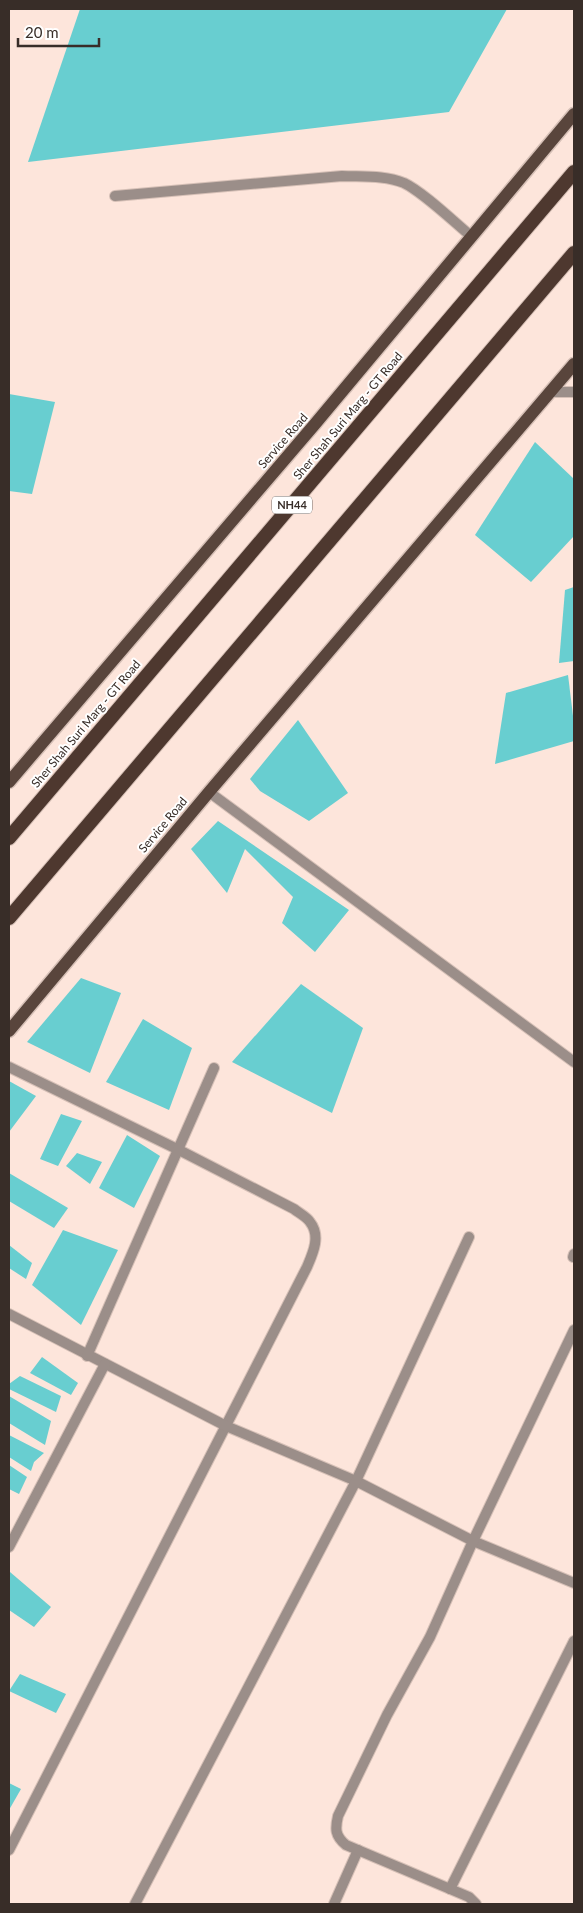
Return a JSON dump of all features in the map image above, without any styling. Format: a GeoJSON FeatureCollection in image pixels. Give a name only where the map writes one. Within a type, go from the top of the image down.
{"type":"FeatureCollection","features":[{"type":"Feature","properties":{"kind":"highway","name":"Sher Shah Suri Marg - GT Road"},"geometry":{"type":"LineString","coordinates":[[9,838],[574,172]]}},
{"type":"Feature","properties":{"kind":"highway"},"geometry":{"type":"LineString","coordinates":[[9,918],[574,253]]}},
{"type":"Feature","properties":{"kind":"main road","name":"Service Road"},"geometry":{"type":"LineString","coordinates":[[9,782],[315,424],[574,114]]}},
{"type":"Feature","properties":{"kind":"main road","name":"Service Road"},"geometry":{"type":"LineString","coordinates":[[9,1031],[208,792],[574,364]]}},
{"type":"Feature","properties":{"kind":"street"},"geometry":{"type":"LineString","coordinates":[[115,196],[342,176],[378,177],[404,183],[472,237]]}},
{"type":"Feature","properties":{"kind":"street"},"geometry":{"type":"LineString","coordinates":[[552,392],[574,392]]}},
{"type":"Feature","properties":{"kind":"street"},"geometry":{"type":"LineString","coordinates":[[208,792],[574,1062]]}},
{"type":"Feature","properties":{"kind":"street"},"geometry":{"type":"LineString","coordinates":[[9,1067],[179,1150],[294,1209],[310,1221],[316,1235],[315,1248],[307,1267],[9,1850]]}},
{"type":"Feature","properties":{"kind":"street"},"geometry":{"type":"LineString","coordinates":[[87,1356],[214,1068]]}},
{"type":"Feature","properties":{"kind":"street"},"geometry":{"type":"LineString","coordinates":[[135,1904],[356,1481],[469,1237]]}},
{"type":"Feature","properties":{"kind":"street"},"geometry":{"type":"LineString","coordinates":[[9,1314],[87,1356],[226,1426],[356,1481],[474,1541],[574,1583]]}},
{"type":"Feature","properties":{"kind":"street"},"geometry":{"type":"LineString","coordinates":[[476,1904],[469,1897],[358,1850],[340,1840],[335,1829],[338,1816],[387,1715],[430,1637],[574,1330]]}},
{"type":"Feature","properties":{"kind":"street"},"geometry":{"type":"LineString","coordinates":[[9,1547],[105,1364]]}},
{"type":"Feature","properties":{"kind":"street"},"geometry":{"type":"LineString","coordinates":[[450,1889],[574,1641]]}},
{"type":"Feature","properties":{"kind":"street"},"geometry":{"type":"LineString","coordinates":[[334,1904],[358,1850]]}},
{"type":"Feature","properties":{"kind":"building"},"geometry":{"type":"Polygon","coordinates":[[[80,9],[507,9],[449,112],[28,162],[80,9]]]}},
{"type":"Feature","properties":{"kind":"building"},"geometry":{"type":"Polygon","coordinates":[[[9,394],[55,402],[32,494],[9,491],[9,394]]]}},
{"type":"Feature","properties":{"kind":"building"},"geometry":{"type":"Polygon","coordinates":[[[535,442],[574,479],[574,536],[531,582],[475,535],[535,442]]]}},
{"type":"Feature","properties":{"kind":"building"},"geometry":{"type":"Polygon","coordinates":[[[574,587],[574,661],[559,663],[565,590],[574,587]]]}},
{"type":"Feature","properties":{"kind":"building"},"geometry":{"type":"Polygon","coordinates":[[[568,675],[574,724],[574,741],[495,764],[506,693],[568,675]]]}},
{"type":"Feature","properties":{"kind":"building"},"geometry":{"type":"Polygon","coordinates":[[[298,720],[348,793],[309,821],[260,791],[250,779],[298,720]]]}},
{"type":"Feature","properties":{"kind":"building"},"geometry":{"type":"Polygon","coordinates":[[[218,821],[349,910],[315,952],[282,923],[293,897],[245,849],[227,893],[191,849],[218,821]]]}},
{"type":"Feature","properties":{"kind":"building"},"geometry":{"type":"Polygon","coordinates":[[[81,978],[121,993],[90,1073],[27,1042],[81,978]]]}},
{"type":"Feature","properties":{"kind":"building"},"geometry":{"type":"Polygon","coordinates":[[[301,984],[363,1028],[332,1113],[232,1062],[301,984]]]}},
{"type":"Feature","properties":{"kind":"building"},"geometry":{"type":"Polygon","coordinates":[[[143,1019],[192,1048],[169,1110],[106,1082],[143,1019]]]}},
{"type":"Feature","properties":{"kind":"building"},"geometry":{"type":"Polygon","coordinates":[[[9,1081],[36,1096],[9,1132],[9,1081]]]}},
{"type":"Feature","properties":{"kind":"building"},"geometry":{"type":"Polygon","coordinates":[[[61,1114],[82,1121],[58,1166],[40,1159],[61,1114]]]}},
{"type":"Feature","properties":{"kind":"building"},"geometry":{"type":"Polygon","coordinates":[[[127,1135],[160,1156],[134,1208],[99,1188],[127,1135]]]}},
{"type":"Feature","properties":{"kind":"building"},"geometry":{"type":"Polygon","coordinates":[[[77,1153],[102,1162],[90,1184],[66,1166],[77,1153]]]}},
{"type":"Feature","properties":{"kind":"building"},"geometry":{"type":"Polygon","coordinates":[[[9,1173],[68,1208],[54,1228],[9,1201],[9,1173]]]}},
{"type":"Feature","properties":{"kind":"building"},"geometry":{"type":"Polygon","coordinates":[[[63,1230],[118,1250],[81,1325],[32,1285],[63,1230]]]}},
{"type":"Feature","properties":{"kind":"building"},"geometry":{"type":"Polygon","coordinates":[[[9,1245],[32,1263],[26,1279],[9,1268],[9,1245]]]}},
{"type":"Feature","properties":{"kind":"building"},"geometry":{"type":"Polygon","coordinates":[[[42,1357],[78,1383],[71,1395],[30,1373],[42,1357]]]}},
{"type":"Feature","properties":{"kind":"building"},"geometry":{"type":"Polygon","coordinates":[[[20,1376],[61,1396],[56,1412],[9,1389],[9,1384],[20,1376]]]}},
{"type":"Feature","properties":{"kind":"building"},"geometry":{"type":"Polygon","coordinates":[[[9,1396],[51,1421],[45,1445],[9,1423],[9,1396]]]}},
{"type":"Feature","properties":{"kind":"building"},"geometry":{"type":"Polygon","coordinates":[[[9,1435],[44,1453],[34,1462],[31,1471],[9,1457],[9,1435]]]}},
{"type":"Feature","properties":{"kind":"building"},"geometry":{"type":"Polygon","coordinates":[[[9,1465],[27,1477],[19,1494],[9,1489],[9,1465]]]}},
{"type":"Feature","properties":{"kind":"building"},"geometry":{"type":"Polygon","coordinates":[[[10,1572],[51,1607],[34,1627],[9,1610],[10,1572]]]}},
{"type":"Feature","properties":{"kind":"building"},"geometry":{"type":"Polygon","coordinates":[[[20,1674],[66,1694],[56,1713],[9,1691],[20,1674]]]}},
{"type":"Feature","properties":{"kind":"building"},"geometry":{"type":"Polygon","coordinates":[[[9,1783],[21,1789],[9,1810],[9,1783]]]}}]}
